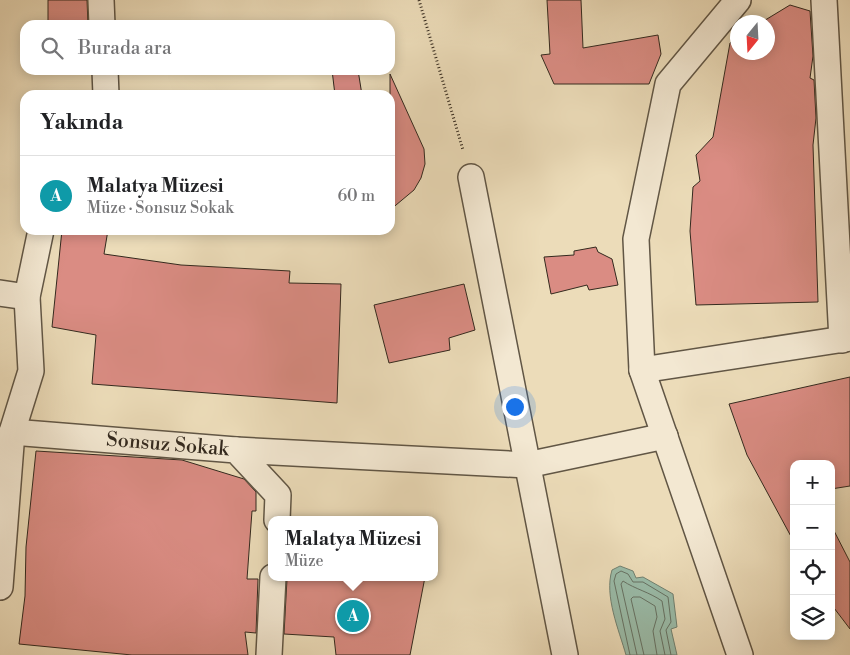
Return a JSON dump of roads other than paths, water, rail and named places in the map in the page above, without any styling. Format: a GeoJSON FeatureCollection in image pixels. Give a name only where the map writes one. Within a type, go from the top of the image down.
{"type":"FeatureCollection","features":[{"type":"Feature","properties":{"kind":"street"},"geometry":{"type":"LineString","coordinates":[[101,0],[102,20]]}},
{"type":"Feature","properties":{"kind":"street"},"geometry":{"type":"LineString","coordinates":[[738,0],[668,84],[636,238],[642,370],[740,655]]}},
{"type":"Feature","properties":{"kind":"street"},"geometry":{"type":"LineString","coordinates":[[642,370],[846,339],[824,0]]}},
{"type":"Feature","properties":{"kind":"street"},"geometry":{"type":"LineString","coordinates":[[105,75],[106,90]]}},
{"type":"Feature","properties":{"kind":"street"},"geometry":{"type":"LineString","coordinates":[[471,177],[565,655]]}},
{"type":"Feature","properties":{"kind":"street"},"geometry":{"type":"LineString","coordinates":[[0,587],[12,432],[31,371],[27,297],[40,235]]}},
{"type":"Feature","properties":{"kind":"street"},"geometry":{"type":"LineString","coordinates":[[0,292],[27,297]]}},
{"type":"Feature","properties":{"kind":"street","name":"Sonsuz Sokak"},"geometry":{"type":"LineString","coordinates":[[12,432],[236,450],[278,494],[277,516]]}},
{"type":"Feature","properties":{"kind":"street"},"geometry":{"type":"LineString","coordinates":[[236,450],[527,465],[665,436]]}},
{"type":"Feature","properties":{"kind":"street"},"geometry":{"type":"LineString","coordinates":[[269,655],[273,581]]}},
{"type":"Feature","properties":{"kind":"water"},"geometry":{"type":"Polygon","coordinates":[[[620,566],[633,571],[636,578],[643,577],[673,594],[677,627],[671,629],[677,655],[626,655],[613,613],[610,591],[612,570],[620,566]]]}},
{"type":"Feature","properties":{"kind":"place","name":"Malatya Müzesi"},"geometry":{"type":"Point","coordinates":[353,616]}}]}
